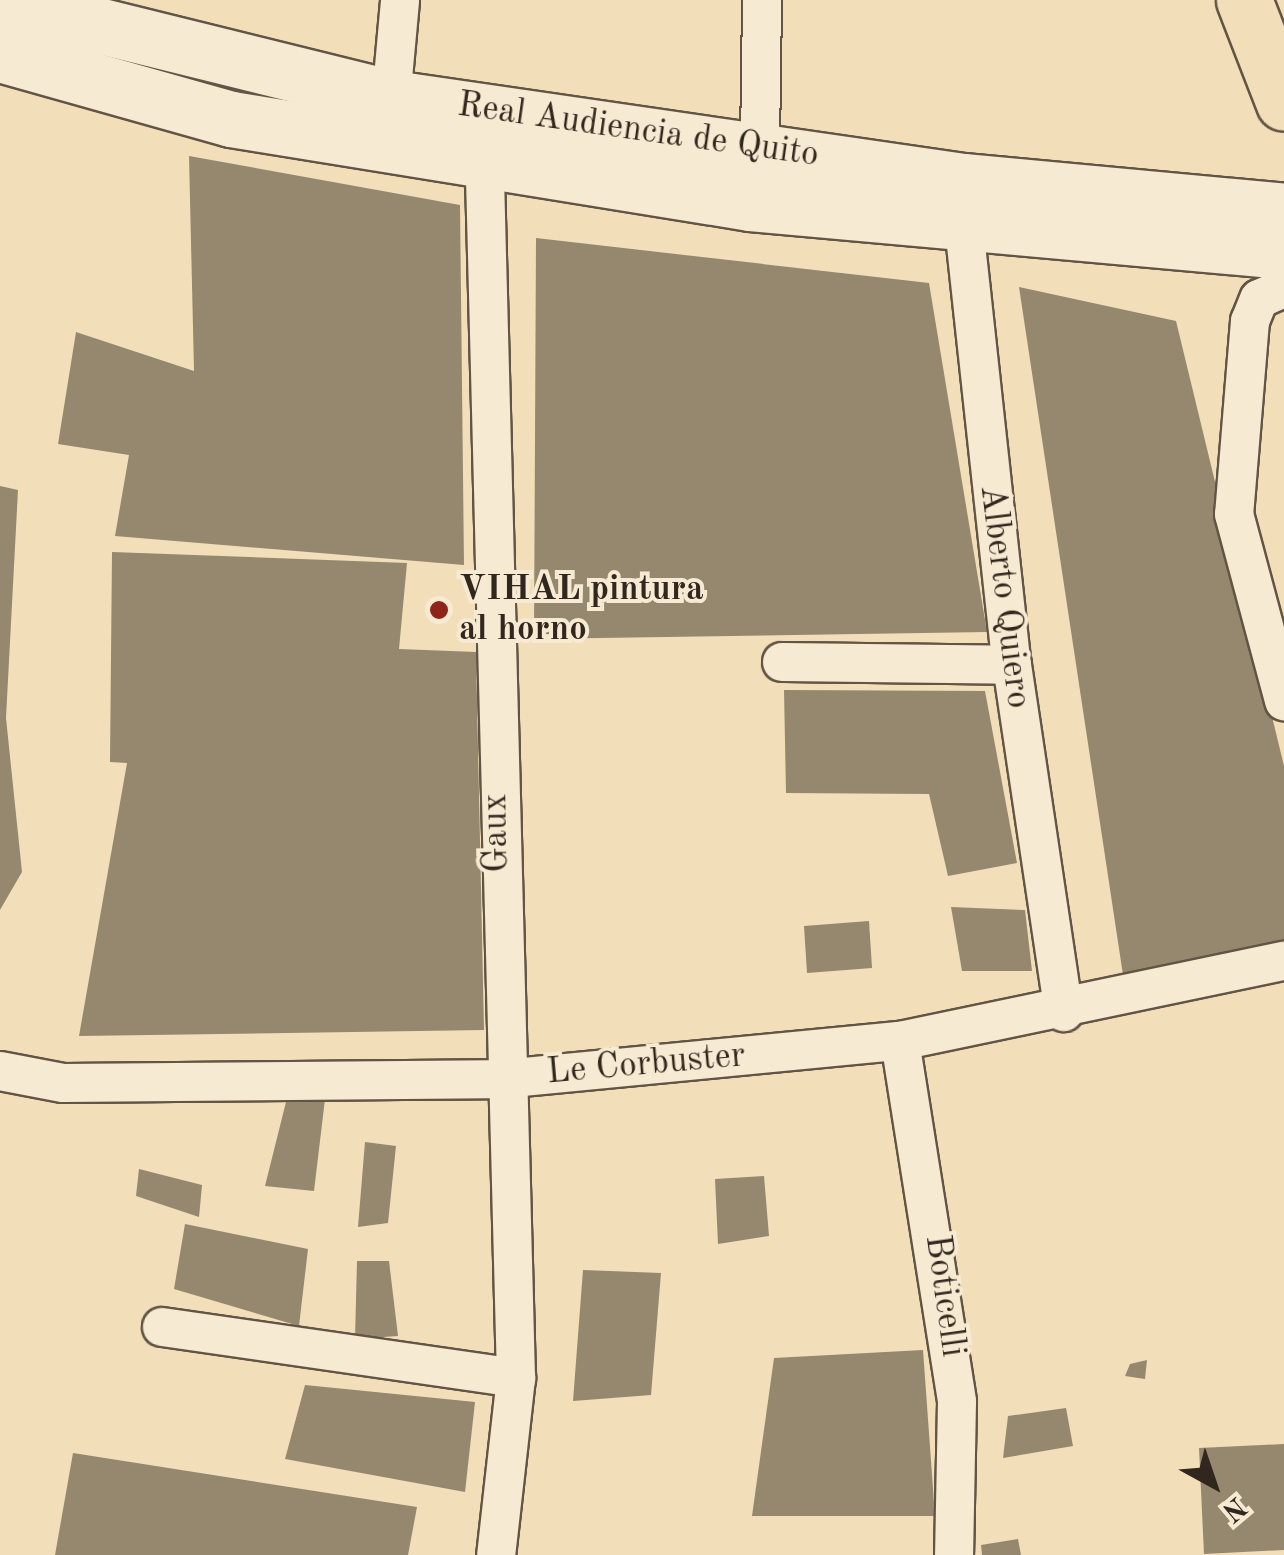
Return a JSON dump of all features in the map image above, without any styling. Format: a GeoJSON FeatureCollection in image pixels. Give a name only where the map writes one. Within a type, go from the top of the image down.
{"type":"FeatureCollection","features":[{"type":"Feature","properties":{"kind":"highway"},"geometry":{"type":"LineString","coordinates":[[1244,0],[1284,102]]}},
{"type":"Feature","properties":{"kind":"main road","name":"Real Audiencia de Quito"},"geometry":{"type":"LineString","coordinates":[[0,2],[390,120]]}},
{"type":"Feature","properties":{"kind":"main road","name":"Real Audiencia de Quito"},"geometry":{"type":"LineString","coordinates":[[0,54],[232,119],[390,120],[961,204],[1119,220],[1284,251]]}},
{"type":"Feature","properties":{"kind":"main road","name":"Real Audiencia de Quito"},"geometry":{"type":"LineString","coordinates":[[484,134],[760,146],[961,204]]}},
{"type":"Feature","properties":{"kind":"main road","name":"Real Audiencia de Quito"},"geometry":{"type":"LineString","coordinates":[[1119,220],[1284,211]]}},
{"type":"Feature","properties":{"kind":"street"},"geometry":{"type":"LineString","coordinates":[[390,120],[400,0]]}},
{"type":"Feature","properties":{"kind":"street"},"geometry":{"type":"LineString","coordinates":[[760,146],[762,0]]}},
{"type":"Feature","properties":{"kind":"street","name":"Gaux"},"geometry":{"type":"LineString","coordinates":[[484,134],[502,1079],[516,1378],[496,1555]]}},
{"type":"Feature","properties":{"kind":"street","name":"Alberto Quiero"},"geometry":{"type":"LineString","coordinates":[[961,204],[1012,665],[1064,1012]]}},
{"type":"Feature","properties":{"kind":"street"},"geometry":{"type":"LineString","coordinates":[[1284,288],[1259,299],[1250,320],[1234,514],[1284,701]]}},
{"type":"Feature","properties":{"kind":"street"},"geometry":{"type":"LineString","coordinates":[[782,662],[1012,665]]}},
{"type":"Feature","properties":{"kind":"street","name":"Le Corbuster"},"geometry":{"type":"LineString","coordinates":[[0,1070],[64,1082],[502,1079],[900,1041],[1064,1012],[1284,961]]}},
{"type":"Feature","properties":{"kind":"street","name":"Boticelli"},"geometry":{"type":"LineString","coordinates":[[900,1041],[958,1402],[954,1555]]}},
{"type":"Feature","properties":{"kind":"street"},"geometry":{"type":"LineString","coordinates":[[162,1326],[516,1378]]}},
{"type":"Feature","properties":{"kind":"building"},"geometry":{"type":"Polygon","coordinates":[[[189,156],[460,205],[464,565],[115,536],[129,455],[58,444],[76,332],[194,371],[189,156]]]}},
{"type":"Feature","properties":{"kind":"building"},"geometry":{"type":"Polygon","coordinates":[[[536,238],[929,283],[987,632],[534,639],[536,238]]]}},
{"type":"Feature","properties":{"kind":"building"},"geometry":{"type":"Polygon","coordinates":[[[1019,287],[1176,321],[1284,766],[1284,943],[1123,975],[1019,287]]]}},
{"type":"Feature","properties":{"kind":"building"},"geometry":{"type":"Polygon","coordinates":[[[0,486],[18,490],[6,718],[22,872],[0,910],[0,486]]]}},
{"type":"Feature","properties":{"kind":"building"},"geometry":{"type":"Polygon","coordinates":[[[112,552],[407,563],[399,649],[476,652],[484,1030],[79,1036],[127,763],[110,762],[112,552]]]}},
{"type":"Feature","properties":{"kind":"building"},"geometry":{"type":"Polygon","coordinates":[[[784,690],[985,691],[1017,863],[948,876],[929,794],[786,793],[784,690]]]}},
{"type":"Feature","properties":{"kind":"building"},"geometry":{"type":"Polygon","coordinates":[[[951,907],[1025,910],[1032,971],[962,971],[951,907]]]}},
{"type":"Feature","properties":{"kind":"building"},"geometry":{"type":"Polygon","coordinates":[[[869,921],[872,968],[807,973],[804,926],[869,921]]]}},
{"type":"Feature","properties":{"kind":"building"},"geometry":{"type":"Polygon","coordinates":[[[287,1098],[325,1099],[314,1191],[265,1186],[287,1098]]]}},
{"type":"Feature","properties":{"kind":"building"},"geometry":{"type":"Polygon","coordinates":[[[365,1142],[396,1146],[388,1223],[358,1227],[365,1142]]]}},
{"type":"Feature","properties":{"kind":"building"},"geometry":{"type":"Polygon","coordinates":[[[139,1169],[202,1185],[199,1217],[136,1196],[139,1169]]]}},
{"type":"Feature","properties":{"kind":"building"},"geometry":{"type":"Polygon","coordinates":[[[764,1176],[769,1236],[718,1244],[715,1179],[764,1176]]]}},
{"type":"Feature","properties":{"kind":"building"},"geometry":{"type":"Polygon","coordinates":[[[185,1224],[308,1249],[299,1326],[174,1289],[185,1224]]]}},
{"type":"Feature","properties":{"kind":"building"},"geometry":{"type":"Polygon","coordinates":[[[357,1261],[389,1261],[398,1336],[355,1339],[357,1261]]]}},
{"type":"Feature","properties":{"kind":"building"},"geometry":{"type":"Polygon","coordinates":[[[583,1270],[661,1273],[651,1395],[573,1401],[583,1270]]]}},
{"type":"Feature","properties":{"kind":"building"},"geometry":{"type":"Polygon","coordinates":[[[923,1350],[935,1516],[752,1516],[774,1358],[923,1350]]]}},
{"type":"Feature","properties":{"kind":"building"},"geometry":{"type":"Polygon","coordinates":[[[1147,1360],[1145,1379],[1125,1376],[1130,1364],[1147,1360]]]}},
{"type":"Feature","properties":{"kind":"building"},"geometry":{"type":"Polygon","coordinates":[[[305,1385],[475,1402],[465,1492],[285,1459],[305,1385]]]}},
{"type":"Feature","properties":{"kind":"building"},"geometry":{"type":"Polygon","coordinates":[[[1066,1408],[1073,1446],[1003,1458],[1008,1416],[1066,1408]]]}},
{"type":"Feature","properties":{"kind":"building"},"geometry":{"type":"Polygon","coordinates":[[[1284,1444],[1284,1550],[1204,1554],[1199,1448],[1284,1444]]]}},
{"type":"Feature","properties":{"kind":"building"},"geometry":{"type":"Polygon","coordinates":[[[73,1453],[417,1507],[408,1555],[55,1555],[73,1453]]]}},
{"type":"Feature","properties":{"kind":"building"},"geometry":{"type":"Polygon","coordinates":[[[1018,1539],[1021,1555],[982,1555],[981,1545],[1018,1539]]]}},
{"type":"Feature","properties":{"kind":"place","name":"VIHAL pintura al horno"},"geometry":{"type":"Point","coordinates":[439,610]}}]}
